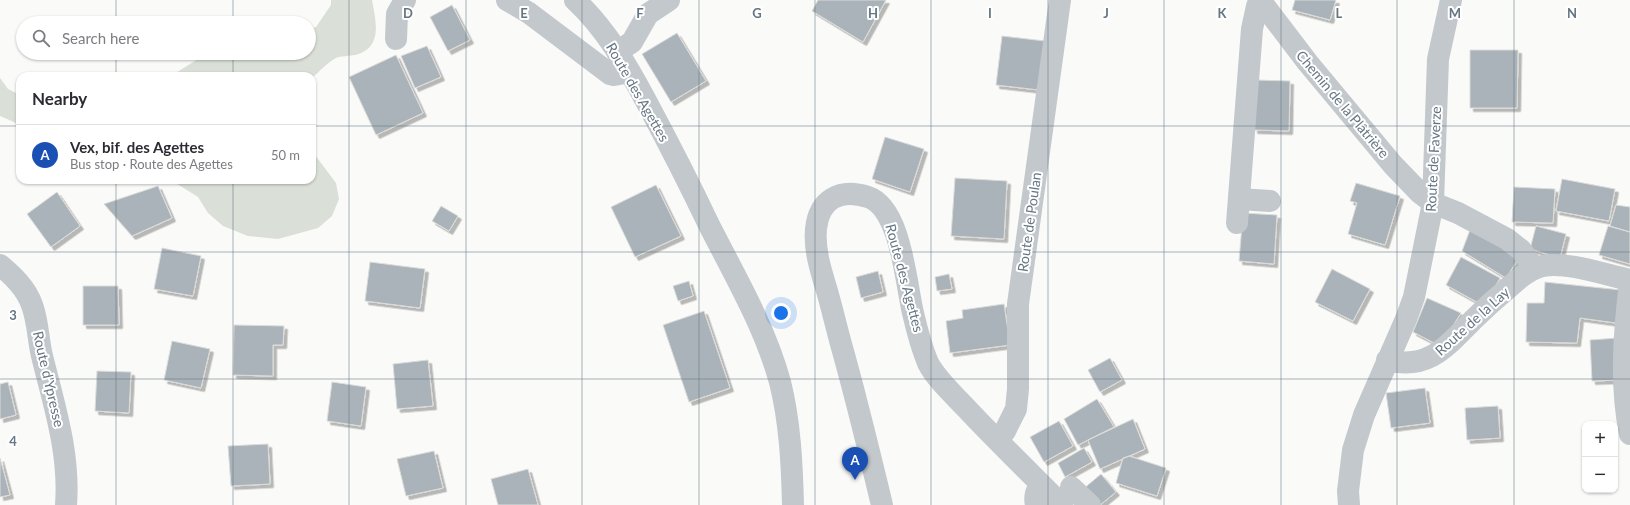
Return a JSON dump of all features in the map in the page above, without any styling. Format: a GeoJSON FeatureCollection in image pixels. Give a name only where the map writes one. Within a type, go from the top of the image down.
{"type":"FeatureCollection","features":[{"type":"Feature","properties":{"kind":"street"},"geometry":{"type":"LineString","coordinates":[[396,39],[397,14],[405,0]]}},
{"type":"Feature","properties":{"kind":"street"},"geometry":{"type":"LineString","coordinates":[[507,0],[529,13],[610,74],[614,75],[630,72]]}},
{"type":"Feature","properties":{"kind":"street","name":"Route des Agettes"},"geometry":{"type":"LineString","coordinates":[[575,0],[596,22],[630,72],[663,132],[754,314],[780,382],[790,437],[793,505]]}},
{"type":"Feature","properties":{"kind":"street"},"geometry":{"type":"LineString","coordinates":[[617,52],[632,42],[648,14],[669,0]]}},
{"type":"Feature","properties":{"kind":"street","name":"Route de Poulan"},"geometry":{"type":"LineString","coordinates":[[998,441],[1016,409],[1018,389],[1018,304],[1060,0]]}},
{"type":"Feature","properties":{"kind":"street"},"geometry":{"type":"LineString","coordinates":[[1237,223],[1252,29],[1257,6],[1260,0]]}},
{"type":"Feature","properties":{"kind":"street","name":"Chemin de la Plâtrière"},"geometry":{"type":"LineString","coordinates":[[1260,0],[1308,63],[1393,165],[1420,193],[1433,203],[1458,213],[1507,239],[1521,250],[1535,269]]}},
{"type":"Feature","properties":{"kind":"street","name":"Route de Faverze"},"geometry":{"type":"LineString","coordinates":[[1387,360],[1406,319],[1414,297],[1433,203],[1438,59],[1451,0]]}},
{"type":"Feature","properties":{"kind":"street","name":"Route des Agettes"},"geometry":{"type":"LineString","coordinates":[[882,505],[858,403],[817,256],[816,229],[819,214],[825,202],[839,195],[854,194],[869,197],[876,201],[887,213],[899,244],[913,314],[928,363],[942,382],[1041,484],[1090,505]]}},
{"type":"Feature","properties":{"kind":"street"},"geometry":{"type":"LineString","coordinates":[[1239,199],[1270,201]]}},
{"type":"Feature","properties":{"kind":"street","name":"Route d'Ypresse"},"geometry":{"type":"LineString","coordinates":[[0,265],[13,276],[21,286],[32,305],[41,354],[60,428],[65,455],[67,491],[66,505]]}},
{"type":"Feature","properties":{"kind":"street","name":"Route de la Lay"},"geometry":{"type":"LineString","coordinates":[[1387,360],[1400,364],[1415,362],[1428,358],[1441,351],[1515,282],[1535,269],[1553,265],[1570,267],[1630,280]]}},
{"type":"Feature","properties":{"kind":"street"},"geometry":{"type":"LineString","coordinates":[[1630,283],[1626,312],[1624,392],[1630,434]]}},
{"type":"Feature","properties":{"kind":"street"},"geometry":{"type":"LineString","coordinates":[[1349,505],[1348,491],[1353,450],[1364,415],[1387,360]]}},
{"type":"Feature","properties":{"kind":"street"},"geometry":{"type":"LineString","coordinates":[[1036,505],[1036,491],[1041,484]]}},
{"type":"Feature","properties":{"kind":"shaded area"},"geometry":{"type":"Polygon","coordinates":[[[331,0],[372,0],[376,33],[370,47],[364,52],[336,58],[316,75],[316,72],[177,72],[196,60],[316,60],[316,27],[331,5],[331,0]]]}},
{"type":"Feature","properties":{"kind":"shaded area"},"geometry":{"type":"Polygon","coordinates":[[[0,78],[8,89],[16,93],[16,124],[0,116],[0,78]]]}},
{"type":"Feature","properties":{"kind":"shaded area"},"geometry":{"type":"Polygon","coordinates":[[[316,156],[336,183],[339,199],[332,216],[318,228],[278,239],[248,236],[223,226],[208,213],[198,197],[177,184],[316,184],[316,156]]]}},
{"type":"Feature","properties":{"kind":"building"},"geometry":{"type":"Polygon","coordinates":[[[818,0],[886,0],[863,42],[812,11],[818,0]]]}},
{"type":"Feature","properties":{"kind":"building"},"geometry":{"type":"Polygon","coordinates":[[[1295,0],[1336,0],[1330,20],[1292,10],[1295,0]]]}},
{"type":"Feature","properties":{"kind":"building"},"geometry":{"type":"Polygon","coordinates":[[[452,5],[470,40],[448,51],[430,17],[452,5]]]}},
{"type":"Feature","properties":{"kind":"building"},"geometry":{"type":"Polygon","coordinates":[[[677,33],[706,81],[671,102],[642,54],[677,33]]]}},
{"type":"Feature","properties":{"kind":"building"},"geometry":{"type":"Polygon","coordinates":[[[1002,36],[1045,41],[1039,90],[996,85],[1002,36]]]}},
{"type":"Feature","properties":{"kind":"building"},"geometry":{"type":"Polygon","coordinates":[[[427,46],[441,77],[415,88],[401,56],[427,46]]]}},
{"type":"Feature","properties":{"kind":"building"},"geometry":{"type":"Polygon","coordinates":[[[1470,50],[1518,50],[1517,108],[1470,108],[1470,50]]]}},
{"type":"Feature","properties":{"kind":"building"},"geometry":{"type":"Polygon","coordinates":[[[396,55],[423,113],[376,135],[349,77],[396,55]]]}},
{"type":"Feature","properties":{"kind":"building"},"geometry":{"type":"Polygon","coordinates":[[[1256,80],[1290,81],[1289,131],[1254,130],[1256,80]]]}},
{"type":"Feature","properties":{"kind":"building"},"geometry":{"type":"Polygon","coordinates":[[[885,137],[924,149],[910,192],[872,179],[885,137]]]}},
{"type":"Feature","properties":{"kind":"building"},"geometry":{"type":"Polygon","coordinates":[[[955,178],[1007,181],[1004,239],[951,236],[955,178]]]}},
{"type":"Feature","properties":{"kind":"building"},"geometry":{"type":"Polygon","coordinates":[[[1562,179],[1615,189],[1609,221],[1556,211],[1562,179]]]}},
{"type":"Feature","properties":{"kind":"building"},"geometry":{"type":"Polygon","coordinates":[[[1356,183],[1400,196],[1385,245],[1348,234],[1357,203],[1350,201],[1356,183]]]}},
{"type":"Feature","properties":{"kind":"building"},"geometry":{"type":"Polygon","coordinates":[[[656,185],[681,236],[635,257],[611,207],[656,185]]]}},
{"type":"Feature","properties":{"kind":"building"},"geometry":{"type":"Polygon","coordinates":[[[158,186],[172,218],[132,236],[104,204],[158,186]]]}},
{"type":"Feature","properties":{"kind":"building"},"geometry":{"type":"Polygon","coordinates":[[[1514,187],[1555,189],[1553,223],[1512,222],[1514,187]]]}},
{"type":"Feature","properties":{"kind":"building"},"geometry":{"type":"Polygon","coordinates":[[[57,192],[80,226],[51,247],[27,214],[57,192]]]}},
{"type":"Feature","properties":{"kind":"building"},"geometry":{"type":"Polygon","coordinates":[[[1616,205],[1630,207],[1630,232],[1610,226],[1616,205]]]}},
{"type":"Feature","properties":{"kind":"building"},"geometry":{"type":"Polygon","coordinates":[[[441,206],[458,216],[449,231],[432,221],[441,206]]]}},
{"type":"Feature","properties":{"kind":"building"},"geometry":{"type":"Polygon","coordinates":[[[1243,213],[1277,215],[1274,264],[1239,261],[1243,213]]]}},
{"type":"Feature","properties":{"kind":"building"},"geometry":{"type":"Polygon","coordinates":[[[1536,226],[1566,234],[1560,258],[1530,249],[1536,226]]]}},
{"type":"Feature","properties":{"kind":"building"},"geometry":{"type":"Polygon","coordinates":[[[1608,226],[1630,232],[1630,264],[1599,255],[1608,226]]]}},
{"type":"Feature","properties":{"kind":"building"},"geometry":{"type":"Polygon","coordinates":[[[1470,230],[1520,256],[1506,278],[1462,251],[1470,230]]]}},
{"type":"Feature","properties":{"kind":"building"},"geometry":{"type":"Polygon","coordinates":[[[162,248],[201,256],[193,296],[154,289],[162,248]]]}},
{"type":"Feature","properties":{"kind":"building"},"geometry":{"type":"Polygon","coordinates":[[[1461,257],[1500,278],[1484,306],[1446,285],[1461,257]]]}},
{"type":"Feature","properties":{"kind":"building"},"geometry":{"type":"Polygon","coordinates":[[[370,262],[425,269],[420,308],[365,301],[370,262]]]}},
{"type":"Feature","properties":{"kind":"building"},"geometry":{"type":"Polygon","coordinates":[[[1332,269],[1370,289],[1353,321],[1315,302],[1332,269]]]}},
{"type":"Feature","properties":{"kind":"building"},"geometry":{"type":"Polygon","coordinates":[[[878,271],[883,292],[861,298],[856,277],[878,271]]]}},
{"type":"Feature","properties":{"kind":"building"},"geometry":{"type":"Polygon","coordinates":[[[949,274],[952,289],[937,291],[935,277],[949,274]]]}},
{"type":"Feature","properties":{"kind":"building"},"geometry":{"type":"Polygon","coordinates":[[[689,281],[693,296],[678,301],[673,286],[689,281]]]}},
{"type":"Feature","properties":{"kind":"building"},"geometry":{"type":"Polygon","coordinates":[[[1545,282],[1621,290],[1616,323],[1580,318],[1577,343],[1526,342],[1527,303],[1544,303],[1545,282]]]}},
{"type":"Feature","properties":{"kind":"building"},"geometry":{"type":"Polygon","coordinates":[[[83,286],[118,286],[119,325],[83,325],[83,286]]]}},
{"type":"Feature","properties":{"kind":"building"},"geometry":{"type":"Polygon","coordinates":[[[1427,298],[1461,313],[1440,346],[1413,332],[1427,298]]]}},
{"type":"Feature","properties":{"kind":"building"},"geometry":{"type":"Polygon","coordinates":[[[1004,304],[1010,345],[950,353],[946,321],[963,318],[962,310],[1004,304]]]}},
{"type":"Feature","properties":{"kind":"building"},"geometry":{"type":"Polygon","coordinates":[[[704,311],[730,388],[689,402],[663,325],[704,311]]]}},
{"type":"Feature","properties":{"kind":"building"},"geometry":{"type":"Polygon","coordinates":[[[234,325],[284,326],[283,345],[273,345],[273,376],[233,375],[234,325]]]}},
{"type":"Feature","properties":{"kind":"building"},"geometry":{"type":"Polygon","coordinates":[[[1617,338],[1619,380],[1592,381],[1590,340],[1617,338]]]}},
{"type":"Feature","properties":{"kind":"building"},"geometry":{"type":"Polygon","coordinates":[[[172,341],[210,349],[201,388],[164,380],[172,341]]]}},
{"type":"Feature","properties":{"kind":"building"},"geometry":{"type":"Polygon","coordinates":[[[1110,358],[1122,380],[1100,392],[1088,370],[1110,358]]]}},
{"type":"Feature","properties":{"kind":"building"},"geometry":{"type":"Polygon","coordinates":[[[428,360],[433,406],[397,409],[393,364],[428,360]]]}},
{"type":"Feature","properties":{"kind":"building"},"geometry":{"type":"Polygon","coordinates":[[[97,371],[131,372],[129,413],[95,411],[97,371]]]}},
{"type":"Feature","properties":{"kind":"building"},"geometry":{"type":"Polygon","coordinates":[[[8,382],[16,415],[0,419],[0,384],[8,382]]]}},
{"type":"Feature","properties":{"kind":"building"},"geometry":{"type":"Polygon","coordinates":[[[332,382],[366,387],[361,426],[327,421],[332,382]]]}},
{"type":"Feature","properties":{"kind":"building"},"geometry":{"type":"Polygon","coordinates":[[[1425,388],[1430,423],[1391,428],[1386,393],[1425,388]]]}},
{"type":"Feature","properties":{"kind":"building"},"geometry":{"type":"Polygon","coordinates":[[[1097,399],[1114,427],[1078,445],[1064,419],[1097,399]]]}},
{"type":"Feature","properties":{"kind":"building"},"geometry":{"type":"Polygon","coordinates":[[[1498,406],[1500,438],[1467,440],[1465,408],[1498,406]]]}},
{"type":"Feature","properties":{"kind":"building"},"geometry":{"type":"Polygon","coordinates":[[[1133,419],[1145,449],[1100,469],[1088,440],[1133,419]]]}},
{"type":"Feature","properties":{"kind":"building"},"geometry":{"type":"Polygon","coordinates":[[[1059,421],[1073,446],[1044,462],[1030,437],[1059,421]]]}},
{"type":"Feature","properties":{"kind":"building"},"geometry":{"type":"Polygon","coordinates":[[[268,444],[270,484],[231,486],[228,446],[268,444]]]}},
{"type":"Feature","properties":{"kind":"building"},"geometry":{"type":"Polygon","coordinates":[[[1084,448],[1092,462],[1065,477],[1058,463],[1084,448]]]}},
{"type":"Feature","properties":{"kind":"building"},"geometry":{"type":"Polygon","coordinates":[[[434,451],[443,488],[406,496],[397,459],[434,451]]]}},
{"type":"Feature","properties":{"kind":"building"},"geometry":{"type":"Polygon","coordinates":[[[1129,456],[1166,468],[1157,496],[1116,483],[1123,458],[1129,456]]]}},
{"type":"Feature","properties":{"kind":"building"},"geometry":{"type":"Polygon","coordinates":[[[0,458],[10,495],[0,497],[0,458]]]}},
{"type":"Feature","properties":{"kind":"building"},"geometry":{"type":"Polygon","coordinates":[[[528,469],[538,505],[498,505],[491,479],[528,469]]]}},
{"type":"Feature","properties":{"kind":"building"},"geometry":{"type":"Polygon","coordinates":[[[1101,474],[1116,492],[1100,505],[1082,490],[1101,474]]]}},
{"type":"Feature","properties":{"kind":"place","name":"Vex, bif. des Agettes"},"geometry":{"type":"Point","coordinates":[855,480]}}]}
